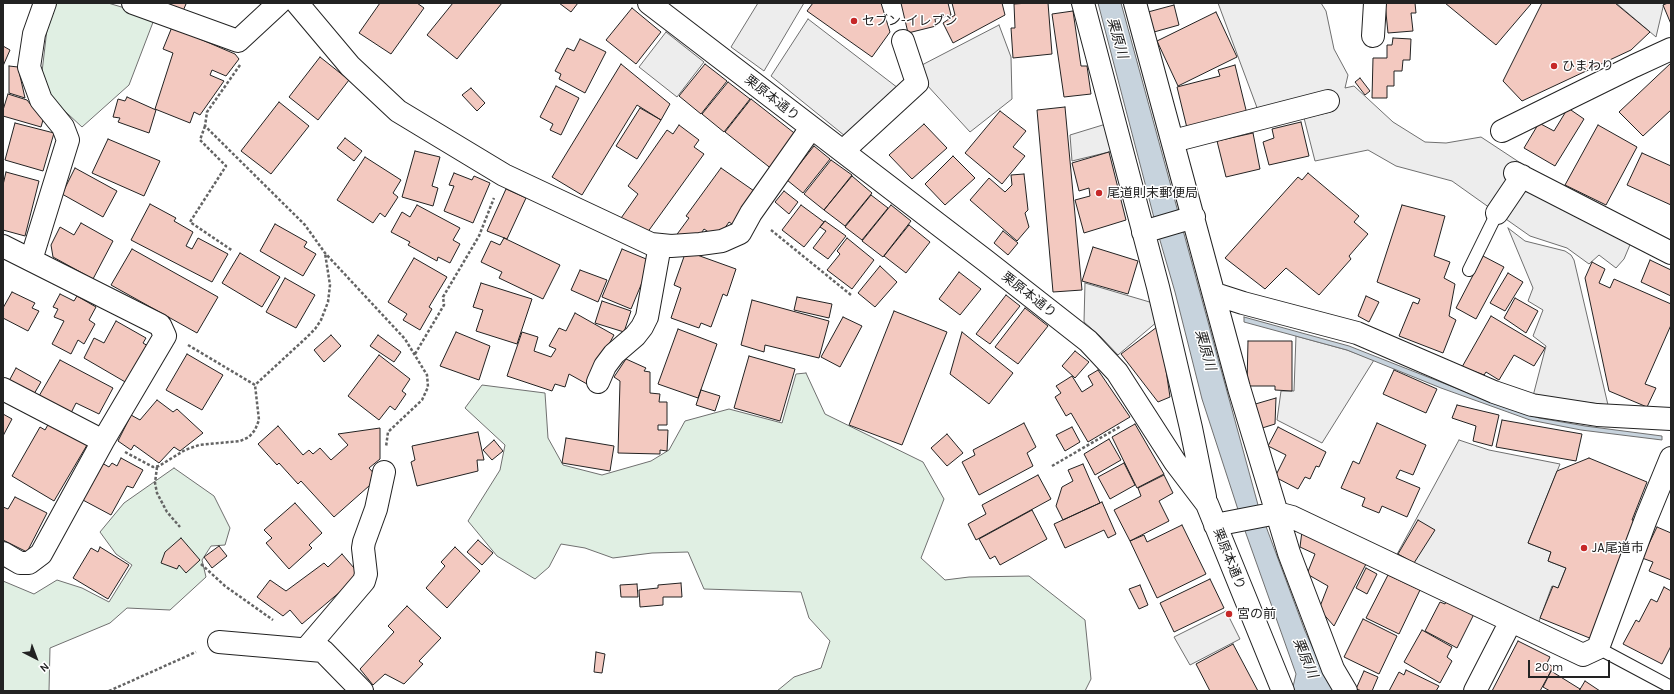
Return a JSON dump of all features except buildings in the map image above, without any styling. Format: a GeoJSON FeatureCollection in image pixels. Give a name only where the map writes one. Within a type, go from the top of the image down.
{"type":"FeatureCollection","features":[{"type":"Feature","properties":{"kind":"street"},"geometry":{"type":"LineString","coordinates":[[31,260],[68,140],[63,127],[41,100],[29,67],[34,34],[45,3]]}},
{"type":"Feature","properties":{"kind":"street"},"geometry":{"type":"LineString","coordinates":[[132,3],[238,41],[279,3]]}},
{"type":"Feature","properties":{"kind":"street"},"geometry":{"type":"LineString","coordinates":[[297,3],[350,66],[398,111],[504,175],[651,244],[700,244],[722,241],[740,233],[751,213],[811,128]]}},
{"type":"Feature","properties":{"kind":"street","name":"栗原本通り"},"geometry":{"type":"LineString","coordinates":[[649,3],[1088,341],[1117,372],[1175,462],[1206,504],[1280,689]]}},
{"type":"Feature","properties":{"kind":"street"},"geometry":{"type":"LineString","coordinates":[[1083,3],[1147,231],[1158,287],[1191,428],[1206,504]]}},
{"type":"Feature","properties":{"kind":"street"},"geometry":{"type":"LineString","coordinates":[[1135,3],[1173,141],[1190,218],[1215,294],[1272,514],[1333,669],[1346,691]]}},
{"type":"Feature","properties":{"kind":"street"},"geometry":{"type":"LineString","coordinates":[[1373,36],[1375,3]]}},
{"type":"Feature","properties":{"kind":"street"},"geometry":{"type":"LineString","coordinates":[[843,152],[917,83],[903,41]]}},
{"type":"Feature","properties":{"kind":"street"},"geometry":{"type":"LineString","coordinates":[[1502,131],[1671,49]]}},
{"type":"Feature","properties":{"kind":"street"},"geometry":{"type":"LineString","coordinates":[[1173,141],[1328,101]]}},
{"type":"Feature","properties":{"kind":"street"},"geometry":{"type":"LineString","coordinates":[[1497,213],[1518,175],[1671,253]]}},
{"type":"Feature","properties":{"kind":"street"},"geometry":{"type":"LineString","coordinates":[[1147,231],[1190,218]]}},
{"type":"Feature","properties":{"kind":"street"},"geometry":{"type":"LineString","coordinates":[[598,382],[605,366],[614,354],[635,336],[647,317],[660,245]]}},
{"type":"Feature","properties":{"kind":"street"},"geometry":{"type":"LineString","coordinates":[[3,246],[160,325],[165,336],[103,441],[41,554],[29,563],[20,563],[3,553]]}},
{"type":"Feature","properties":{"kind":"street"},"geometry":{"type":"LineString","coordinates":[[1215,294],[1357,334],[1494,392],[1532,404],[1597,415],[1671,419]]}},
{"type":"Feature","properties":{"kind":"street"},"geometry":{"type":"LineString","coordinates":[[3,389],[103,441]]}},
{"type":"Feature","properties":{"kind":"street"},"geometry":{"type":"LineString","coordinates":[[1215,525],[1239,519],[1272,514],[1292,517],[1583,655],[1598,648],[1666,484],[1671,458]]}},
{"type":"Feature","properties":{"kind":"street"},"geometry":{"type":"LineString","coordinates":[[306,649],[364,581],[366,574],[363,548],[364,542],[376,509],[384,472]]}},
{"type":"Feature","properties":{"kind":"street"},"geometry":{"type":"LineString","coordinates":[[1475,691],[1511,621]]}},
{"type":"Feature","properties":{"kind":"street"},"geometry":{"type":"LineString","coordinates":[[219,642],[323,651],[362,691]]}},
{"type":"Feature","properties":{"kind":"lane"},"geometry":{"type":"LineString","coordinates":[[1469,270],[1497,213]]}},
{"type":"Feature","properties":{"kind":"lane"},"geometry":{"type":"LineString","coordinates":[[1598,648],[1671,688]]}},
{"type":"Feature","properties":{"kind":"path"},"geometry":{"type":"LineString","coordinates":[[233,251],[190,222],[226,166],[200,140],[207,112],[243,60],[238,41]]}},
{"type":"Feature","properties":{"kind":"path"},"geometry":{"type":"LineString","coordinates":[[204,126],[305,225],[325,253],[406,339],[426,375],[428,387],[422,400],[388,432],[384,472]]}},
{"type":"Feature","properties":{"kind":"path"},"geometry":{"type":"LineString","coordinates":[[415,354],[444,305],[443,298],[479,236],[504,175]]}},
{"type":"Feature","properties":{"kind":"path"},"geometry":{"type":"LineString","coordinates":[[751,213],[851,296]]}},
{"type":"Feature","properties":{"kind":"path"},"geometry":{"type":"LineString","coordinates":[[256,385],[315,329],[321,320],[328,302],[330,285],[325,253]]}},
{"type":"Feature","properties":{"kind":"path"},"geometry":{"type":"LineString","coordinates":[[165,336],[170,335],[256,385]]}},
{"type":"Feature","properties":{"kind":"path"},"geometry":{"type":"LineString","coordinates":[[103,441],[112,444],[145,464],[153,467],[185,450],[199,445],[240,441],[249,437],[255,430],[259,420],[256,385]]}},
{"type":"Feature","properties":{"kind":"path"},"geometry":{"type":"LineString","coordinates":[[1052,466],[1144,413]]}},
{"type":"Feature","properties":{"kind":"path"},"geometry":{"type":"LineString","coordinates":[[157,466],[155,483],[156,493],[167,512],[180,527]]}},
{"type":"Feature","properties":{"kind":"path"},"geometry":{"type":"LineString","coordinates":[[202,564],[221,582],[278,624],[306,649]]}},
{"type":"Feature","properties":{"kind":"path"},"geometry":{"type":"LineString","coordinates":[[109,691],[219,642]]}},
{"type":"Feature","properties":{"kind":"green space"},"geometry":{"type":"Polygon","coordinates":[[[56,3],[108,3],[155,17],[129,85],[82,127],[55,102],[45,86],[42,72],[47,29],[56,3]]]}},
{"type":"Feature","properties":{"kind":"green space"},"geometry":{"type":"Polygon","coordinates":[[[806,373],[825,414],[923,462],[944,499],[921,558],[945,580],[969,577],[1029,576],[1085,620],[1091,679],[1085,691],[777,691],[794,677],[821,668],[830,641],[809,618],[801,592],[704,589],[688,552],[652,553],[613,558],[585,548],[561,544],[549,567],[535,579],[497,556],[468,521],[500,470],[505,445],[465,408],[482,385],[545,393],[548,438],[563,465],[602,475],[651,461],[669,450],[685,421],[729,409],[782,423],[796,374],[806,373]]]}},
{"type":"Feature","properties":{"kind":"green space"},"geometry":{"type":"Polygon","coordinates":[[[174,468],[214,496],[230,528],[225,545],[211,546],[202,560],[206,577],[170,610],[127,608],[110,623],[50,648],[49,691],[3,691],[3,581],[34,594],[57,580],[82,588],[109,602],[132,565],[116,554],[100,532],[124,503],[174,468]]]}},
{"type":"Feature","properties":{"kind":"shaded area"},"geometry":{"type":"Polygon","coordinates":[[[758,3],[804,3],[764,71],[731,47],[758,3]]]}},
{"type":"Feature","properties":{"kind":"shaded area"},"geometry":{"type":"Polygon","coordinates":[[[1218,3],[1321,3],[1326,11],[1334,49],[1348,75],[1345,88],[1354,86],[1393,122],[1425,142],[1446,143],[1481,137],[1522,164],[1490,208],[1452,181],[1396,166],[1368,150],[1315,161],[1304,118],[1331,112],[1326,94],[1259,113],[1218,3]]]}},
{"type":"Feature","properties":{"kind":"shaded area"},"geometry":{"type":"Polygon","coordinates":[[[1616,3],[1664,3],[1656,37],[1616,3]]]}},
{"type":"Feature","properties":{"kind":"shaded area"},"geometry":{"type":"Polygon","coordinates":[[[808,19],[898,88],[845,136],[771,76],[808,19]]]}},
{"type":"Feature","properties":{"kind":"shaded area"},"geometry":{"type":"Polygon","coordinates":[[[999,25],[1011,57],[1012,99],[970,132],[926,84],[920,66],[999,25]]]}},
{"type":"Feature","properties":{"kind":"shaded area"},"geometry":{"type":"Polygon","coordinates":[[[666,32],[704,62],[677,97],[639,67],[666,32]]]}},
{"type":"Feature","properties":{"kind":"shaded area"},"geometry":{"type":"Polygon","coordinates":[[[1106,124],[1113,151],[1072,161],[1070,135],[1106,124]]]}},
{"type":"Feature","properties":{"kind":"shaded area"},"geometry":{"type":"Polygon","coordinates":[[[1525,185],[1632,240],[1624,259],[1616,268],[1599,255],[1589,264],[1567,248],[1530,236],[1503,217],[1525,185]]]}},
{"type":"Feature","properties":{"kind":"shaded area"},"geometry":{"type":"Polygon","coordinates":[[[1508,228],[1525,241],[1565,251],[1571,255],[1574,260],[1608,405],[1533,396],[1546,346],[1533,336],[1543,310],[1528,301],[1533,288],[1508,228]]]}},
{"type":"Feature","properties":{"kind":"shaded area"},"geometry":{"type":"Polygon","coordinates":[[[1085,283],[1153,303],[1158,321],[1118,355],[1084,322],[1085,283]]]}},
{"type":"Feature","properties":{"kind":"shaded area"},"geometry":{"type":"Polygon","coordinates":[[[1296,336],[1347,350],[1374,360],[1322,443],[1277,420],[1281,391],[1294,391],[1296,336]]]}},
{"type":"Feature","properties":{"kind":"shaded area"},"geometry":{"type":"Polygon","coordinates":[[[1459,440],[1489,450],[1560,464],[1528,543],[1551,552],[1548,561],[1566,568],[1558,588],[1552,586],[1538,624],[1395,558],[1459,440]]]}},
{"type":"Feature","properties":{"kind":"shaded area"},"geometry":{"type":"Polygon","coordinates":[[[1226,611],[1240,639],[1190,665],[1174,637],[1226,611]]]}},
{"type":"Feature","properties":{"kind":"water","name":"栗原川"},"geometry":{"type":"Polygon","coordinates":[[[1098,3],[1121,3],[1258,505],[1305,631],[1333,691],[1292,691],[1296,674],[1244,528],[1202,399],[1098,3]]]}},
{"type":"Feature","properties":{"kind":"water"},"geometry":{"type":"Polygon","coordinates":[[[1244,317],[1349,346],[1499,405],[1539,418],[1585,426],[1662,436],[1662,440],[1581,430],[1530,420],[1441,388],[1347,350],[1244,322],[1244,317]]]}},
{"type":"Feature","properties":{"kind":"place","name":"セブン-イレブン"},"geometry":{"type":"Point","coordinates":[854,21]}},
{"type":"Feature","properties":{"kind":"place","name":"ひまわり"},"geometry":{"type":"Point","coordinates":[1554,66]}},
{"type":"Feature","properties":{"kind":"place","name":"尾道則末郵便局"},"geometry":{"type":"Point","coordinates":[1099,193]}},
{"type":"Feature","properties":{"kind":"place","name":"JA尾道市"},"geometry":{"type":"Point","coordinates":[1584,548]}},
{"type":"Feature","properties":{"kind":"place","name":"宮の前"},"geometry":{"type":"Point","coordinates":[1229,614]}}]}
